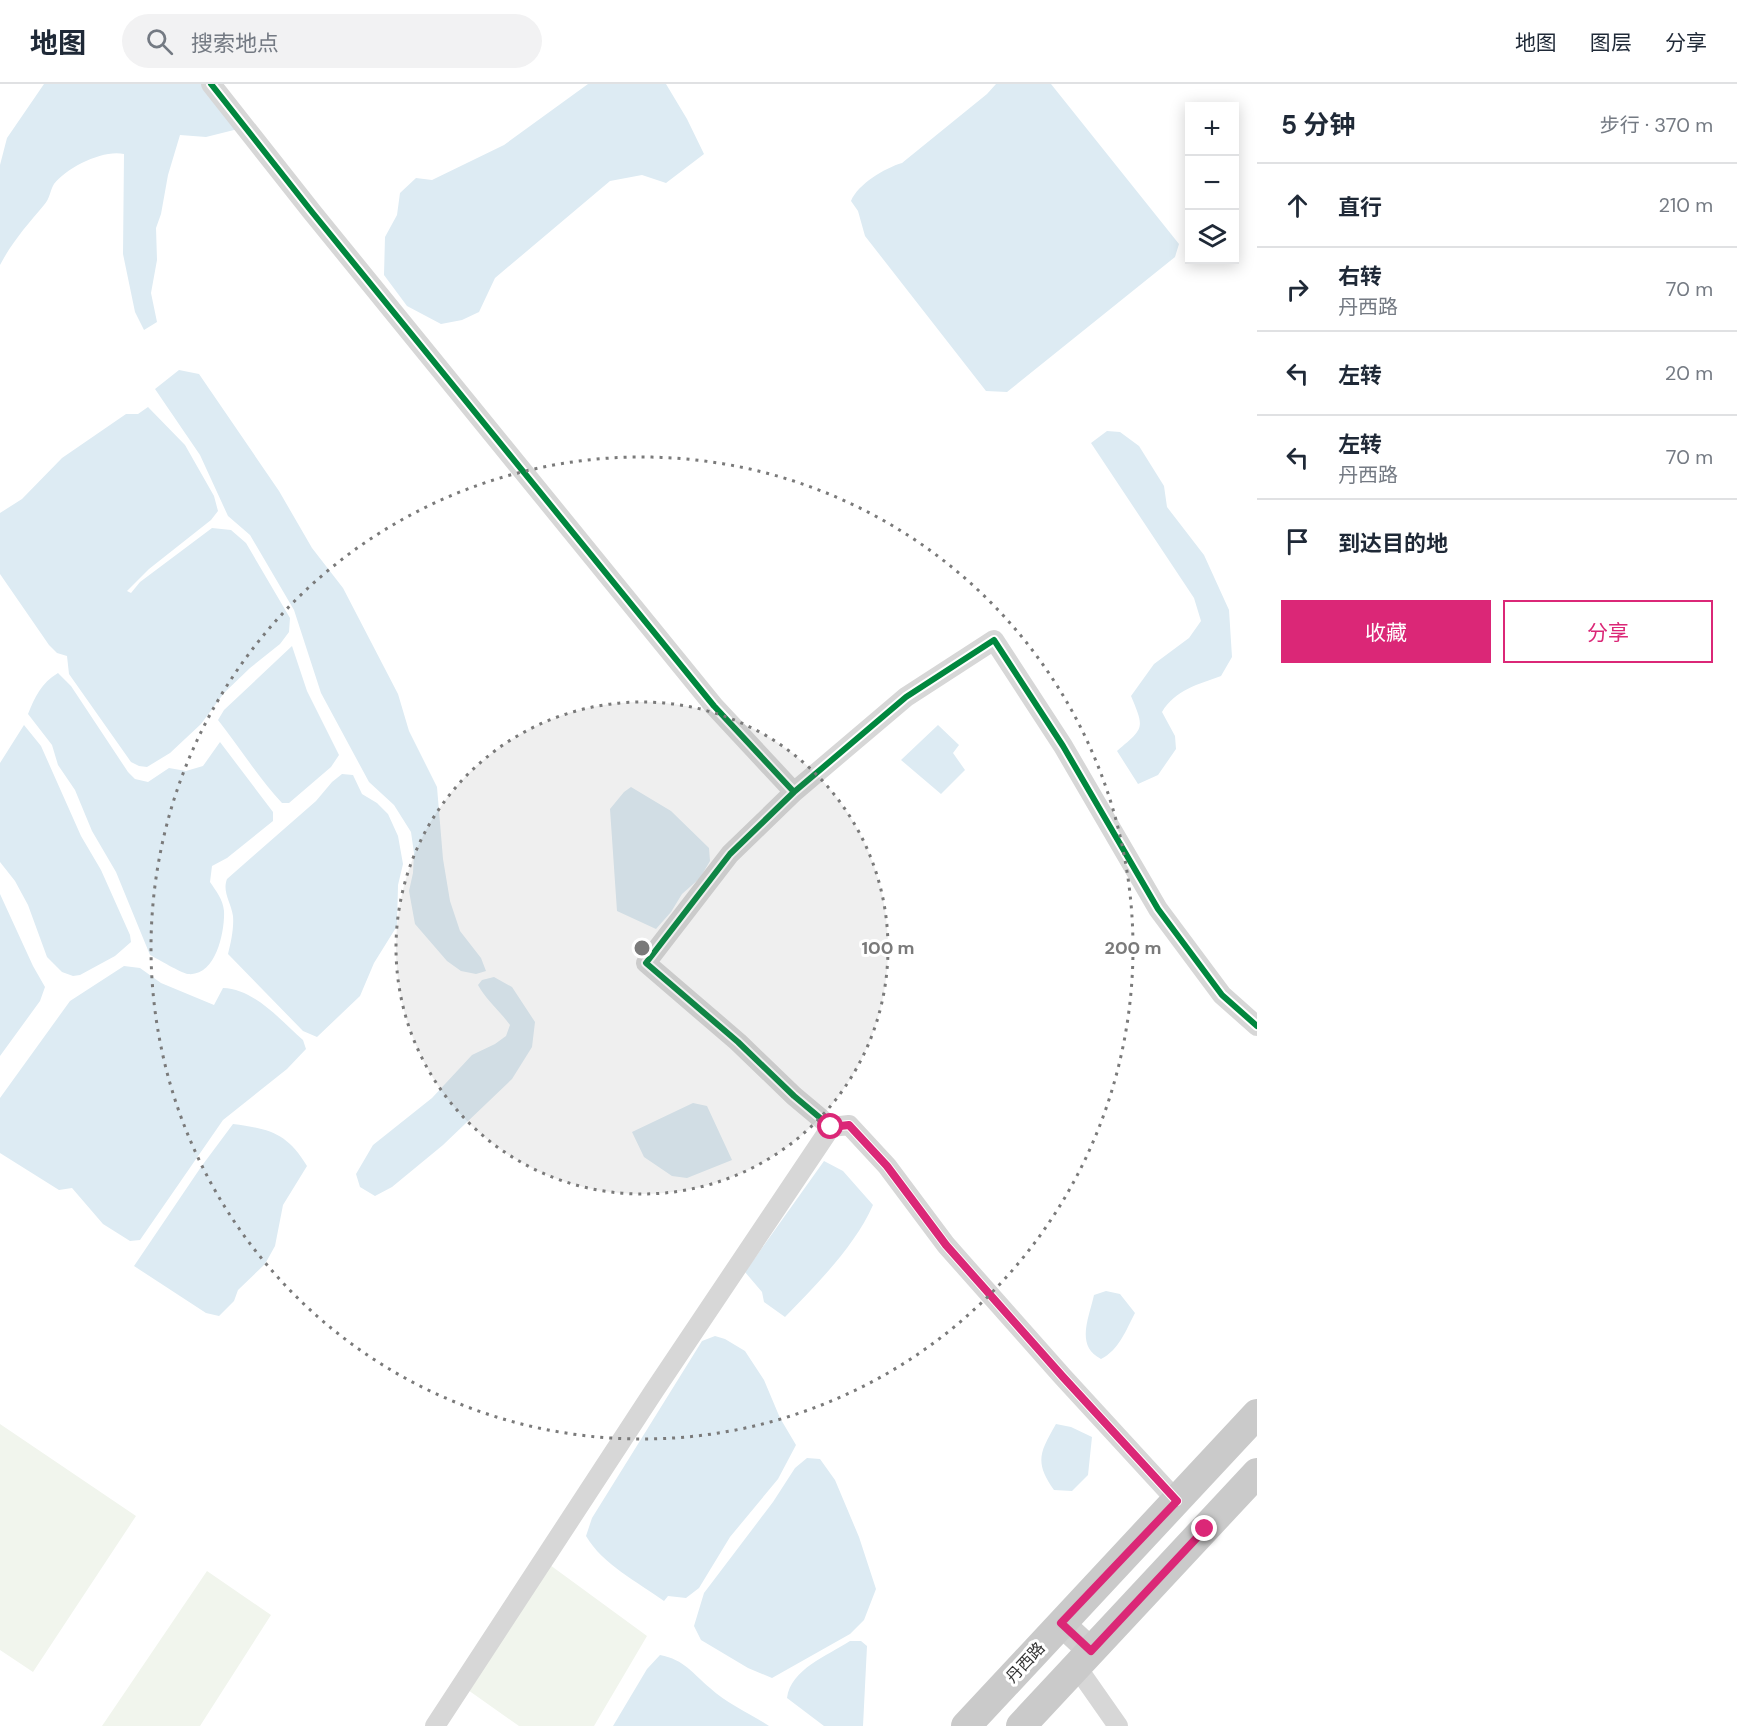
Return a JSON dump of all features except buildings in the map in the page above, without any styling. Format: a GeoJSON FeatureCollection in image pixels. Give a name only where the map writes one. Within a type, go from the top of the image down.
{"type":"FeatureCollection","features":[{"type":"Feature","properties":{"kind":"main road","name":"丹西路"},"geometry":{"type":"LineString","coordinates":[[966,1726],[1257,1414]]}},
{"type":"Feature","properties":{"kind":"main road"},"geometry":{"type":"LineString","coordinates":[[1021,1726],[1257,1473]]}},
{"type":"Feature","properties":{"kind":"main road"},"geometry":{"type":"LineString","coordinates":[[1061,1623],[1084,1659]]}},
{"type":"Feature","properties":{"kind":"street"},"geometry":{"type":"LineString","coordinates":[[211,84],[312,212],[714,706],[794,792]]}},
{"type":"Feature","properties":{"kind":"street"},"geometry":{"type":"LineString","coordinates":[[1177,1501],[946,1245],[887,1166],[849,1125],[831,1127],[794,1096],[738,1042],[646,963],[730,854],[794,792],[906,697],[994,640],[1062,746],[1158,909],[1222,995],[1257,1026]]}},
{"type":"Feature","properties":{"kind":"street"},"geometry":{"type":"LineString","coordinates":[[435,1726],[654,1391],[831,1127]]}},
{"type":"Feature","properties":{"kind":"street"},"geometry":{"type":"LineString","coordinates":[[1084,1659],[1118,1726]]}},
{"type":"Feature","properties":{"kind":"shaded area"},"geometry":{"type":"Polygon","coordinates":[[[44,84],[204,84],[238,129],[206,137],[180,135],[156,228],[157,260],[151,293],[157,322],[144,330],[135,312],[123,254],[124,154],[106,154],[96,157],[68,171],[60,178],[54,184],[46,203],[26,226],[0,265],[0,165],[7,138],[44,84]]]}},
{"type":"Feature","properties":{"kind":"shaded area"},"geometry":{"type":"Polygon","coordinates":[[[588,84],[666,84],[704,154],[666,183],[642,175],[610,181],[495,278],[479,312],[462,320],[441,324],[407,306],[384,275],[385,237],[397,215],[400,193],[416,178],[432,180],[504,145],[588,84]]]}},
{"type":"Feature","properties":{"kind":"shaded area"},"geometry":{"type":"Polygon","coordinates":[[[996,84],[1051,84],[1179,244],[1175,257],[1007,392],[986,391],[865,236],[858,211],[851,201],[866,183],[880,173],[902,163],[987,94],[996,84]]]}},
{"type":"Feature","properties":{"kind":"shaded area"},"geometry":{"type":"Polygon","coordinates":[[[179,370],[199,374],[279,491],[312,548],[343,588],[398,694],[409,731],[437,787],[443,859],[450,901],[460,931],[481,958],[486,971],[476,974],[461,971],[447,961],[415,924],[409,891],[414,853],[411,832],[394,805],[369,782],[321,693],[294,610],[250,535],[228,516],[200,455],[155,389],[179,370]]]}},
{"type":"Feature","properties":{"kind":"shaded area"},"geometry":{"type":"Polygon","coordinates":[[[148,407],[185,445],[214,496],[218,511],[211,520],[149,569],[127,591],[131,593],[140,582],[212,528],[231,530],[246,543],[290,618],[289,632],[280,644],[224,693],[201,724],[170,753],[147,767],[131,762],[69,674],[67,656],[57,653],[49,645],[0,574],[0,513],[22,499],[62,458],[126,414],[138,414],[148,407]]]}},
{"type":"Feature","properties":{"kind":"shaded area"},"geometry":{"type":"Polygon","coordinates":[[[1107,431],[1120,432],[1139,446],[1164,486],[1167,507],[1204,555],[1229,610],[1232,657],[1221,676],[1188,689],[1167,704],[1162,712],[1175,736],[1176,749],[1158,775],[1138,784],[1117,751],[1133,737],[1139,727],[1139,715],[1131,696],[1154,664],[1189,638],[1201,621],[1194,598],[1091,443],[1107,431]]]}},
{"type":"Feature","properties":{"kind":"shaded area"},"geometry":{"type":"Polygon","coordinates":[[[292,646],[307,691],[339,755],[331,767],[289,803],[282,803],[218,720],[224,710],[292,646]]]}},
{"type":"Feature","properties":{"kind":"shaded area"},"geometry":{"type":"Polygon","coordinates":[[[58,673],[71,686],[135,779],[148,782],[169,768],[186,771],[203,766],[220,742],[273,812],[273,821],[227,858],[212,866],[210,882],[219,895],[223,907],[223,930],[212,961],[198,973],[185,973],[150,955],[116,872],[92,831],[75,790],[58,765],[52,745],[28,714],[43,686],[58,673]]]}},
{"type":"Feature","properties":{"kind":"shaded area"},"geometry":{"type":"Polygon","coordinates":[[[24,725],[41,746],[81,836],[101,870],[130,935],[131,942],[115,956],[80,975],[73,976],[62,972],[47,957],[28,905],[15,881],[0,862],[0,763],[24,725]]]}},
{"type":"Feature","properties":{"kind":"shaded area"},"geometry":{"type":"Polygon","coordinates":[[[938,725],[959,745],[953,753],[965,770],[941,794],[901,760],[938,725]]]}},
{"type":"Feature","properties":{"kind":"shaded area"},"geometry":{"type":"Polygon","coordinates":[[[342,774],[353,775],[362,794],[377,803],[388,814],[398,836],[403,864],[398,885],[397,926],[374,963],[360,996],[317,1037],[303,1031],[228,954],[233,921],[226,884],[227,879],[316,801],[342,774]]]}},
{"type":"Feature","properties":{"kind":"shaded area"},"geometry":{"type":"Polygon","coordinates":[[[631,787],[671,811],[709,848],[710,861],[700,878],[682,894],[671,912],[656,929],[617,911],[610,809],[631,787]]]}},
{"type":"Feature","properties":{"kind":"shaded area"},"geometry":{"type":"Polygon","coordinates":[[[0,894],[45,987],[40,1001],[0,1056],[0,894]]]}},
{"type":"Feature","properties":{"kind":"shaded area"},"geometry":{"type":"Polygon","coordinates":[[[124,966],[140,968],[161,983],[214,1005],[223,988],[246,994],[276,1015],[303,1040],[306,1049],[287,1069],[223,1120],[140,1240],[130,1241],[103,1224],[72,1188],[59,1190],[0,1153],[0,1098],[70,1001],[124,966]]]}},
{"type":"Feature","properties":{"kind":"shaded area"},"geometry":{"type":"Polygon","coordinates":[[[494,977],[512,987],[535,1022],[532,1047],[512,1079],[443,1145],[392,1187],[375,1196],[360,1187],[356,1174],[373,1145],[432,1098],[472,1055],[506,1036],[510,1025],[478,985],[482,980],[494,977]]]}},
{"type":"Feature","properties":{"kind":"shaded area"},"geometry":{"type":"Polygon","coordinates":[[[693,1103],[707,1106],[732,1160],[687,1178],[672,1176],[644,1157],[632,1132],[693,1103]]]}},
{"type":"Feature","properties":{"kind":"shaded area"},"geometry":{"type":"Polygon","coordinates":[[[233,1124],[276,1134],[292,1146],[307,1166],[283,1205],[275,1246],[265,1264],[238,1290],[234,1301],[219,1316],[206,1313],[134,1266],[233,1124]]]}},
{"type":"Feature","properties":{"kind":"shaded area"},"geometry":{"type":"Polygon","coordinates":[[[824,1161],[843,1171],[873,1205],[846,1250],[785,1317],[764,1302],[762,1292],[745,1272],[824,1161]]]}},
{"type":"Feature","properties":{"kind":"shaded area"},"geometry":{"type":"Polygon","coordinates":[[[1106,1291],[1120,1294],[1135,1313],[1117,1345],[1101,1359],[1088,1347],[1086,1331],[1094,1295],[1106,1291]]]}},
{"type":"Feature","properties":{"kind":"shaded area"},"geometry":{"type":"Polygon","coordinates":[[[715,1336],[745,1351],[764,1380],[780,1418],[796,1445],[778,1479],[730,1537],[699,1588],[686,1598],[668,1596],[664,1601],[611,1564],[586,1536],[592,1518],[702,1341],[715,1336]]]}},
{"type":"Feature","properties":{"kind":"shaded area"},"geometry":{"type":"Polygon","coordinates":[[[0,1424],[136,1516],[33,1672],[0,1650],[0,1424]]]}},
{"type":"Feature","properties":{"kind":"shaded area"},"geometry":{"type":"Polygon","coordinates":[[[1056,1424],[1071,1427],[1092,1437],[1088,1475],[1072,1491],[1054,1490],[1042,1464],[1043,1450],[1056,1424]]]}},
{"type":"Feature","properties":{"kind":"shaded area"},"geometry":{"type":"Polygon","coordinates":[[[807,1458],[820,1459],[835,1480],[859,1537],[876,1589],[864,1620],[850,1634],[772,1678],[748,1668],[701,1640],[694,1626],[704,1593],[773,1502],[795,1468],[807,1458]]]}},
{"type":"Feature","properties":{"kind":"shaded area"},"geometry":{"type":"Polygon","coordinates":[[[550,1565],[647,1636],[594,1726],[519,1726],[468,1690],[550,1565]]]}},
{"type":"Feature","properties":{"kind":"shaded area"},"geometry":{"type":"Polygon","coordinates":[[[207,1571],[271,1615],[200,1726],[102,1726],[207,1571]]]}},
{"type":"Feature","properties":{"kind":"shaded area"},"geometry":{"type":"Polygon","coordinates":[[[850,1641],[861,1641],[867,1646],[863,1726],[824,1726],[787,1698],[790,1688],[795,1679],[811,1664],[850,1641]]]}},
{"type":"Feature","properties":{"kind":"shaded area"},"geometry":{"type":"Polygon","coordinates":[[[660,1655],[676,1660],[723,1699],[769,1726],[613,1726],[647,1669],[660,1655]]]}},
{"type":"Feature","properties":{"kind":"cycle path"},"geometry":{"type":"LineString","coordinates":[[211,84],[312,212],[714,706],[794,792]]}},
{"type":"Feature","properties":{"kind":"cycle path"},"geometry":{"type":"LineString","coordinates":[[1177,1501],[946,1245],[887,1166],[849,1125],[831,1127],[794,1096],[738,1042],[646,963],[730,854],[794,792],[906,697],[994,640],[1063,746],[1158,909],[1222,995],[1257,1026]]}},
{"type":"Feature","properties":{"kind":"route"},"geometry":{"type":"LineString","coordinates":[[831,1127],[849,1125],[887,1166],[946,1245],[1177,1501],[1061,1623],[1091,1651],[1205,1529]]}}]}
